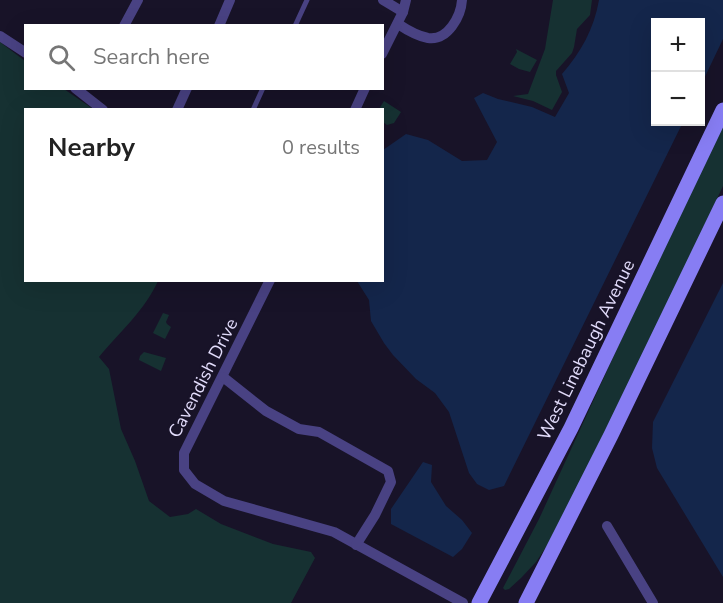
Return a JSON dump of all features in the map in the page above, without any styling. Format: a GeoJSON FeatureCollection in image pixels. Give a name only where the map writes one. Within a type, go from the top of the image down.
{"type":"FeatureCollection","features":[{"type":"Feature","properties":{"kind":"main road","name":"West Linebaugh Avenue"},"geometry":{"type":"LineString","coordinates":[[479,603],[571,428],[723,110]]}},
{"type":"Feature","properties":{"kind":"main road"},"geometry":{"type":"LineString","coordinates":[[526,603],[611,435],[723,203]]}},
{"type":"Feature","properties":{"kind":"street"},"geometry":{"type":"LineString","coordinates":[[125,24],[138,0]]}},
{"type":"Feature","properties":{"kind":"street"},"geometry":{"type":"LineString","coordinates":[[220,24],[230,0]]}},
{"type":"Feature","properties":{"kind":"street"},"geometry":{"type":"LineString","coordinates":[[383,0],[403,12]]}},
{"type":"Feature","properties":{"kind":"street"},"geometry":{"type":"LineString","coordinates":[[384,50],[398,24],[406,0]]}},
{"type":"Feature","properties":{"kind":"street"},"geometry":{"type":"LineString","coordinates":[[398,24],[415,34],[430,39],[440,36],[456,21],[462,0]]}},
{"type":"Feature","properties":{"kind":"street"},"geometry":{"type":"LineString","coordinates":[[0,36],[24,52]]}},
{"type":"Feature","properties":{"kind":"street"},"geometry":{"type":"LineString","coordinates":[[178,108],[186,90]]}},
{"type":"Feature","properties":{"kind":"street"},"geometry":{"type":"LineString","coordinates":[[356,108],[364,90]]}},
{"type":"Feature","properties":{"kind":"street"},"geometry":{"type":"LineString","coordinates":[[90,93],[101,108]]}},
{"type":"Feature","properties":{"kind":"street","name":"Cavendish Drive"},"geometry":{"type":"LineString","coordinates":[[269,282],[184,453],[184,470],[195,484],[224,501],[334,532],[463,603]]}},
{"type":"Feature","properties":{"kind":"street"},"geometry":{"type":"LineString","coordinates":[[223,377],[266,411],[299,429],[319,432],[388,471],[391,482],[375,515],[356,545]]}},
{"type":"Feature","properties":{"kind":"street"},"geometry":{"type":"LineString","coordinates":[[607,526],[653,603]]}},
{"type":"Feature","properties":{"kind":"lane"},"geometry":{"type":"LineString","coordinates":[[296,24],[308,0]]}},
{"type":"Feature","properties":{"kind":"lane"},"geometry":{"type":"LineString","coordinates":[[254,108],[262,90]]}},
{"type":"Feature","properties":{"kind":"green space"},"geometry":{"type":"Polygon","coordinates":[[[553,0],[592,0],[590,15],[577,29],[572,53],[556,71],[562,92],[552,110],[533,101],[513,96],[528,94],[545,49],[553,0]]]}},
{"type":"Feature","properties":{"kind":"green space"},"geometry":{"type":"Polygon","coordinates":[[[0,42],[24,60],[24,90],[65,90],[92,108],[24,108],[24,282],[158,282],[139,311],[99,357],[109,369],[121,429],[149,501],[170,517],[188,514],[196,509],[221,524],[273,544],[311,552],[315,558],[291,603],[0,603],[0,42]]]}},
{"type":"Feature","properties":{"kind":"green space"},"geometry":{"type":"Polygon","coordinates":[[[516,49],[537,60],[530,72],[510,64],[517,52],[516,49]]]}},
{"type":"Feature","properties":{"kind":"green space"},"geometry":{"type":"Polygon","coordinates":[[[384,101],[401,112],[394,123],[387,125],[384,123],[384,108],[380,108],[384,101]]]}},
{"type":"Feature","properties":{"kind":"green space"},"geometry":{"type":"Polygon","coordinates":[[[723,125],[723,186],[598,450],[548,544],[536,562],[509,589],[505,590],[503,588],[539,519],[723,125]]]}},
{"type":"Feature","properties":{"kind":"green space"},"geometry":{"type":"Polygon","coordinates":[[[163,313],[169,315],[166,322],[171,327],[165,339],[153,333],[163,313]]]}},
{"type":"Feature","properties":{"kind":"green space"},"geometry":{"type":"Polygon","coordinates":[[[144,352],[166,358],[161,371],[139,360],[144,352]]]}},
{"type":"Feature","properties":{"kind":"water"},"geometry":{"type":"Polygon","coordinates":[[[599,0],[723,0],[723,39],[705,77],[705,18],[651,18],[651,126],[681,126],[504,486],[489,490],[477,484],[469,473],[449,412],[435,393],[416,379],[384,343],[371,321],[369,300],[358,282],[384,282],[384,149],[406,134],[428,140],[462,161],[487,160],[497,142],[474,98],[483,93],[532,107],[555,117],[569,93],[562,74],[586,40],[599,0]]]}},
{"type":"Feature","properties":{"kind":"water"},"geometry":{"type":"Polygon","coordinates":[[[723,283],[723,577],[657,468],[652,448],[653,422],[723,283]]]}},
{"type":"Feature","properties":{"kind":"water"},"geometry":{"type":"Polygon","coordinates":[[[423,462],[432,465],[431,482],[446,506],[462,520],[472,533],[462,549],[453,557],[391,524],[391,509],[423,462]]]}}]}
